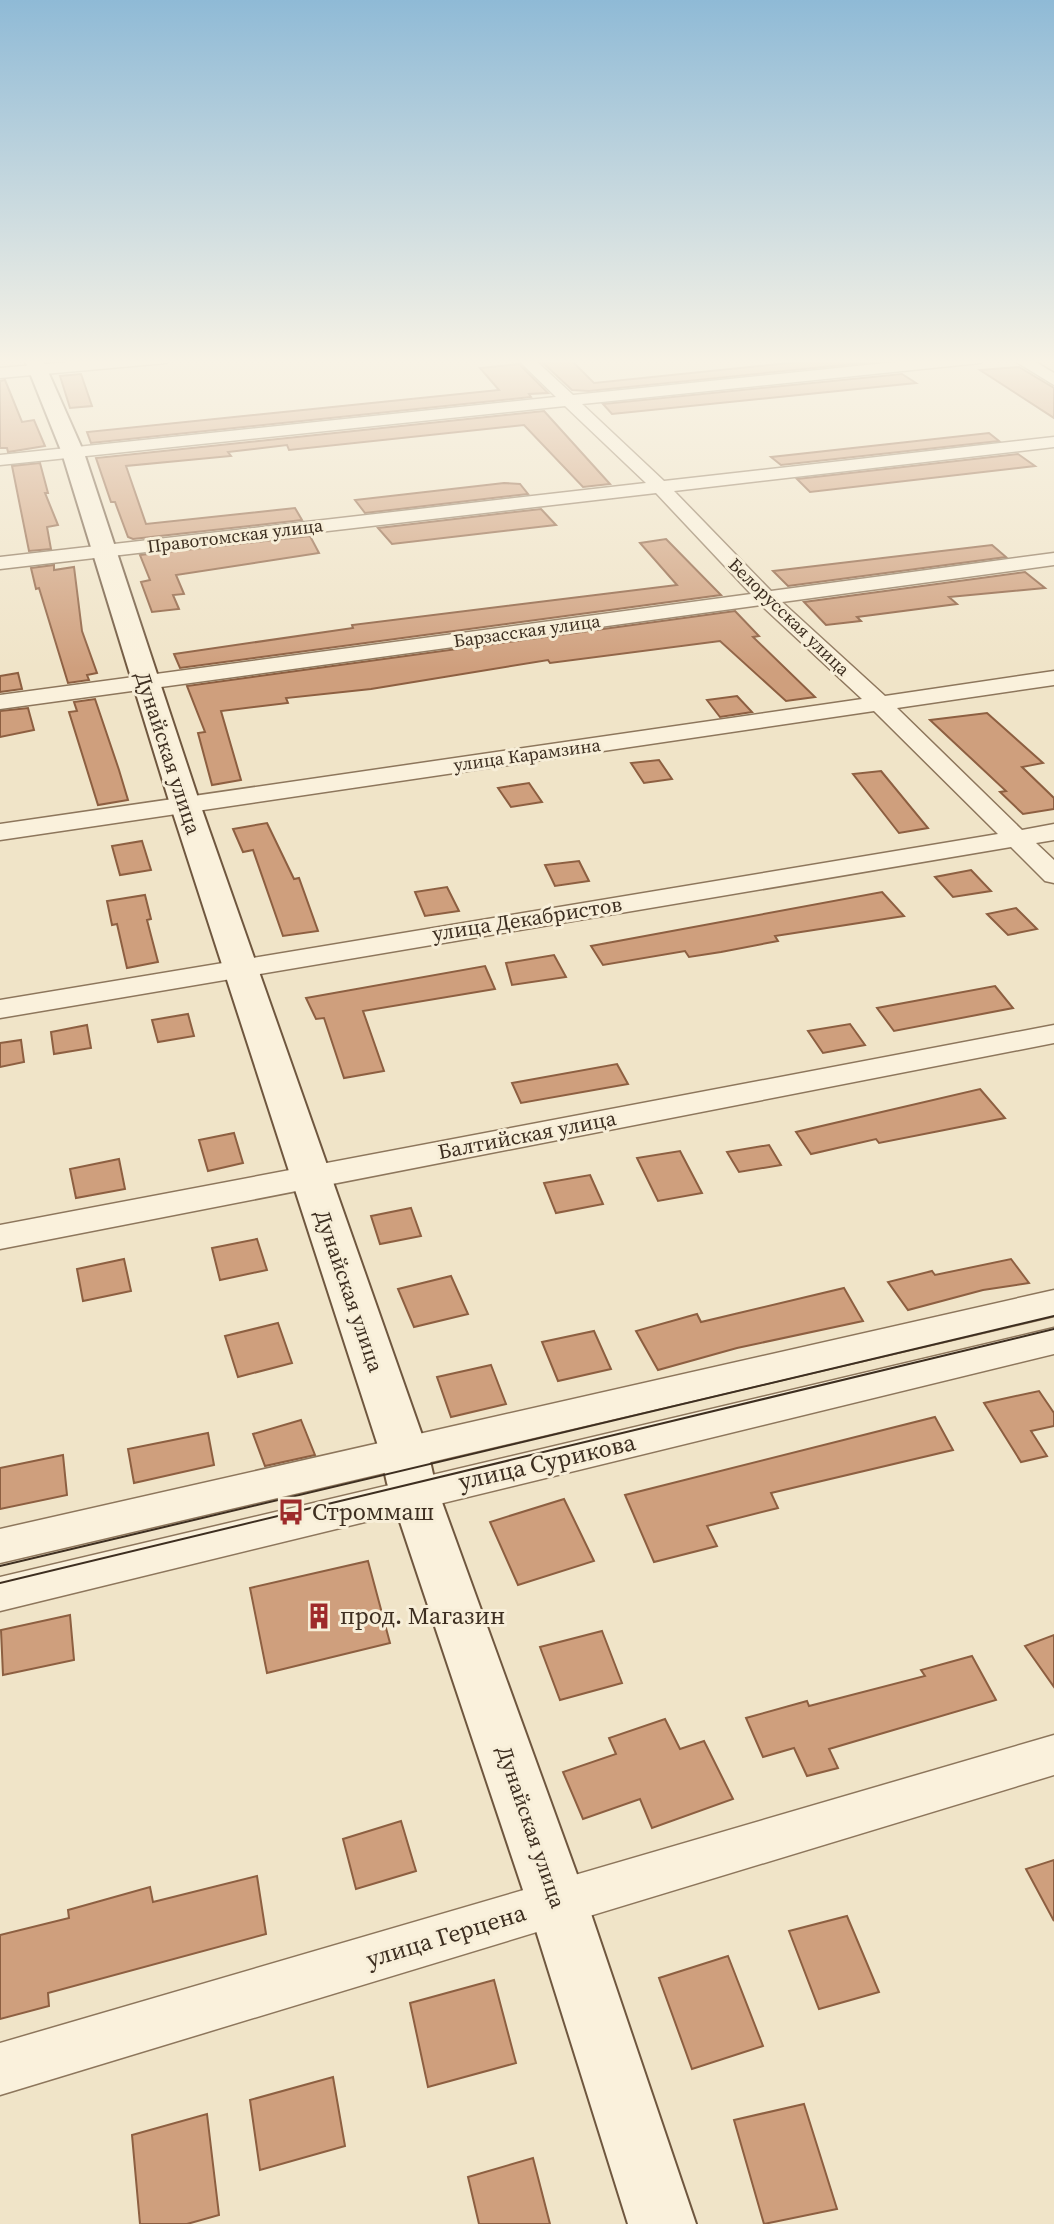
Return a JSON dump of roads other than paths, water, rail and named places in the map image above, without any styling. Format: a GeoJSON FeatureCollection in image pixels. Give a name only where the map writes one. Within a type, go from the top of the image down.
{"type":"FeatureCollection","features":[{"type":"Feature","properties":{"kind":"street","name":"Дунайская улица"},"geometry":{"type":"LineString","coordinates":[[76,462],[145,683],[239,967],[404,1452],[415,1494],[557,1902],[662,2224]]}},
{"type":"Feature","properties":{"kind":"street","name":"Белорусская улица"},"geometry":{"type":"LineString","coordinates":[[633,462],[767,599],[880,704],[1054,875]]}},
{"type":"Feature","properties":{"kind":"street","name":"Правотомская улица"},"geometry":{"type":"LineString","coordinates":[[0,564],[881,462]]}},
{"type":"Feature","properties":{"kind":"street","name":"Барзасская улица"},"geometry":{"type":"LineString","coordinates":[[0,702],[1054,559]]}},
{"type":"Feature","properties":{"kind":"street","name":"улица Карамзина"},"geometry":{"type":"LineString","coordinates":[[0,832],[1054,678]]}},
{"type":"Feature","properties":{"kind":"street","name":"улица Декабристов"},"geometry":{"type":"LineString","coordinates":[[0,1009],[1054,832]]}},
{"type":"Feature","properties":{"kind":"street","name":"Балтийская улица"},"geometry":{"type":"LineString","coordinates":[[0,1237],[1054,1034]]}},
{"type":"Feature","properties":{"kind":"street","name":"улица Сурикова"},"geometry":{"type":"LineString","coordinates":[[0,1546],[1054,1303]]}},
{"type":"Feature","properties":{"kind":"street","name":"улица Сурикова"},"geometry":{"type":"LineString","coordinates":[[0,1594],[1054,1341]]}},
{"type":"Feature","properties":{"kind":"street","name":"улица Герцена"},"geometry":{"type":"LineString","coordinates":[[0,2069],[1054,1755]]}},
{"type":"Feature","properties":{"kind":"tram line"},"geometry":{"type":"LineString","coordinates":[[0,1566],[1054,1316]]}},
{"type":"Feature","properties":{"kind":"tram line"},"geometry":{"type":"LineString","coordinates":[[0,1583],[1054,1329]]}},
{"type":"Feature","properties":{"kind":"place","name":"Строммаш"},"geometry":{"type":"Point","coordinates":[291,1512]}},
{"type":"Feature","properties":{"kind":"place","name":"прод. Магазин"},"geometry":{"type":"Point","coordinates":[319,1616]}}]}
